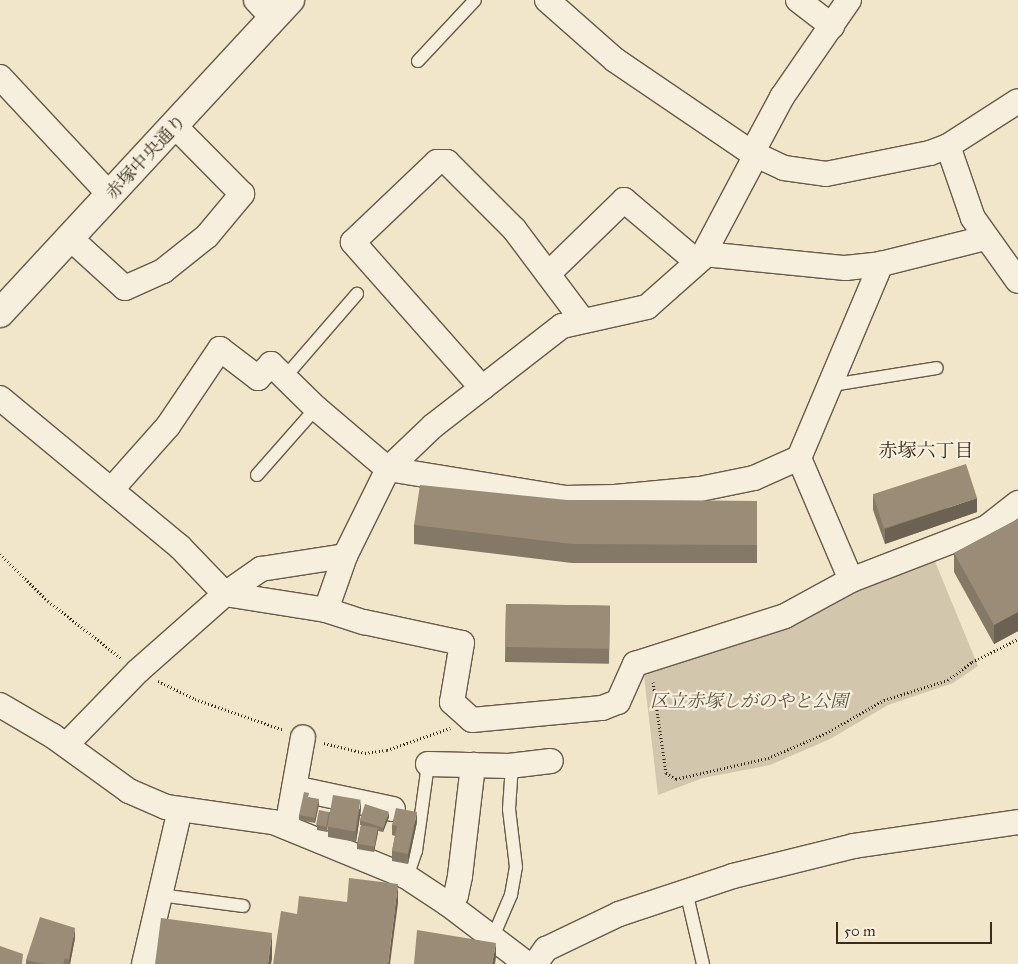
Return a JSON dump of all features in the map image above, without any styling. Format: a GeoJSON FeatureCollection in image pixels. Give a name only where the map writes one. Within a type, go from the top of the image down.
{"type":"FeatureCollection","features":[{"type":"Feature","properties":{"kind":"street"},"geometry":{"type":"LineString","coordinates":[[547,0],[615,60],[754,154],[784,168],[826,174],[890,163],[948,146],[1018,102]]}},
{"type":"Feature","properties":{"kind":"street"},"geometry":{"type":"LineString","coordinates":[[798,0],[832,26]]}},
{"type":"Feature","properties":{"kind":"street"},"geometry":{"type":"LineString","coordinates":[[326,610],[345,556],[388,469],[433,426],[562,326],[647,307],[700,258],[782,96],[850,0]]}},
{"type":"Feature","properties":{"kind":"street","name":"赤塚中央通り"},"geometry":{"type":"LineString","coordinates":[[0,312],[175,126],[273,6]]}},
{"type":"Feature","properties":{"kind":"street"},"geometry":{"type":"LineString","coordinates":[[0,77],[110,195]]}},
{"type":"Feature","properties":{"kind":"street"},"geometry":{"type":"LineString","coordinates":[[70,238],[125,288],[163,271],[212,230],[242,194],[235,183],[175,126]]}},
{"type":"Feature","properties":{"kind":"street"},"geometry":{"type":"LineString","coordinates":[[948,146],[973,218],[985,238],[1015,272]]}},
{"type":"Feature","properties":{"kind":"street"},"geometry":{"type":"LineString","coordinates":[[482,388],[353,242],[437,162],[447,162],[514,229],[583,321]]}},
{"type":"Feature","properties":{"kind":"street"},"geometry":{"type":"LineString","coordinates":[[548,274],[624,200],[700,258],[845,268],[881,264],[985,238]]}},
{"type":"Feature","properties":{"kind":"street"},"geometry":{"type":"LineString","coordinates":[[112,489],[168,426],[220,350],[258,378],[271,364],[316,408],[388,469],[565,498],[615,497],[700,489],[754,478],[799,458],[832,385],[881,264]]}},
{"type":"Feature","properties":{"kind":"street"},"geometry":{"type":"LineString","coordinates":[[0,398],[180,547],[225,594],[326,610],[364,622],[462,643],[452,702],[472,720],[610,705],[618,702],[635,664],[786,616],[851,580],[986,528],[1018,503]]}},
{"type":"Feature","properties":{"kind":"street"},"geometry":{"type":"LineString","coordinates":[[799,458],[851,580]]}},
{"type":"Feature","properties":{"kind":"street"},"geometry":{"type":"LineString","coordinates":[[66,745],[138,671],[225,594],[261,569],[345,556]]}},
{"type":"Feature","properties":{"kind":"street"},"geometry":{"type":"LineString","coordinates":[[0,705],[66,745],[129,791],[180,809],[273,822],[407,877],[494,937],[527,964]]}},
{"type":"Feature","properties":{"kind":"street"},"geometry":{"type":"LineString","coordinates":[[288,827],[302,737]]}},
{"type":"Feature","properties":{"kind":"street"},"geometry":{"type":"LineString","coordinates":[[428,764],[512,765],[551,761]]}},
{"type":"Feature","properties":{"kind":"street"},"geometry":{"type":"LineString","coordinates":[[448,904],[456,895],[460,876],[473,765]]}},
{"type":"Feature","properties":{"kind":"street"},"geometry":{"type":"LineString","coordinates":[[294,788],[407,812]]}},
{"type":"Feature","properties":{"kind":"street"},"geometry":{"type":"LineString","coordinates":[[144,964],[180,809]]}},
{"type":"Feature","properties":{"kind":"street"},"geometry":{"type":"LineString","coordinates":[[535,964],[546,949],[619,914],[733,876],[854,846],[1018,822]]}},
{"type":"Feature","properties":{"kind":"lane"},"geometry":{"type":"LineString","coordinates":[[418,61],[475,0]]}},
{"type":"Feature","properties":{"kind":"lane"},"geometry":{"type":"LineString","coordinates":[[285,377],[357,294]]}},
{"type":"Feature","properties":{"kind":"lane"},"geometry":{"type":"LineString","coordinates":[[832,385],[937,368]]}},
{"type":"Feature","properties":{"kind":"lane"},"geometry":{"type":"LineString","coordinates":[[257,475],[316,408]]}},
{"type":"Feature","properties":{"kind":"lane"},"geometry":{"type":"LineString","coordinates":[[407,877],[416,851],[407,812],[428,764]]}},
{"type":"Feature","properties":{"kind":"lane"},"geometry":{"type":"LineString","coordinates":[[494,937],[511,895],[516,867],[509,809],[512,765]]}},
{"type":"Feature","properties":{"kind":"lane"},"geometry":{"type":"LineString","coordinates":[[686,892],[703,964]]}},
{"type":"Feature","properties":{"kind":"lane"},"geometry":{"type":"LineString","coordinates":[[160,895],[243,906]]}},
{"type":"Feature","properties":{"kind":"path"},"geometry":{"type":"LineString","coordinates":[[0,554],[48,601],[138,671]]}},
{"type":"Feature","properties":{"kind":"path"},"geometry":{"type":"LineString","coordinates":[[650,659],[666,773],[676,779],[768,758],[826,733],[884,700],[948,680],[972,662],[1018,639]]}},
{"type":"Feature","properties":{"kind":"green space","name":"区立赤塚しがのやと公園"},"geometry":{"type":"Polygon","coordinates":[[[934,559],[978,666],[953,683],[888,705],[830,739],[770,765],[703,778],[658,795],[643,668],[853,586],[934,559]]]}},
{"type":"Feature","properties":{"kind":"building"},"geometry":{"type":"Polygon","coordinates":[[[966,464],[977,498],[884,529],[873,494],[966,464]]]}},
{"type":"Feature","properties":{"kind":"building"},"geometry":{"type":"Polygon","coordinates":[[[420,485],[567,500],[757,501],[757,545],[572,544],[414,525],[420,485]]]}},
{"type":"Feature","properties":{"kind":"building"},"geometry":{"type":"Polygon","coordinates":[[[1018,519],[1018,612],[994,625],[954,553],[1018,519]]]}},
{"type":"Feature","properties":{"kind":"building"},"geometry":{"type":"Polygon","coordinates":[[[506,604],[610,606],[609,649],[505,647],[506,604]]]}},
{"type":"Feature","properties":{"kind":"building"},"geometry":{"type":"Polygon","coordinates":[[[304,792],[309,793],[308,797],[319,799],[315,818],[299,815],[304,792]]]}},
{"type":"Feature","properties":{"kind":"building"},"geometry":{"type":"Polygon","coordinates":[[[333,795],[361,800],[355,831],[327,827],[333,795]]]}},
{"type":"Feature","properties":{"kind":"building"},"geometry":{"type":"Polygon","coordinates":[[[365,804],[389,812],[384,828],[360,820],[365,804]]]}},
{"type":"Feature","properties":{"kind":"building"},"geometry":{"type":"Polygon","coordinates":[[[396,808],[417,812],[408,854],[392,851],[397,826],[392,825],[396,808]]]}},
{"type":"Feature","properties":{"kind":"building"},"geometry":{"type":"Polygon","coordinates":[[[319,810],[329,812],[326,827],[316,825],[319,810]]]}},
{"type":"Feature","properties":{"kind":"building"},"geometry":{"type":"Polygon","coordinates":[[[361,825],[378,828],[374,847],[358,844],[361,825]]]}},
{"type":"Feature","properties":{"kind":"building"},"geometry":{"type":"Polygon","coordinates":[[[349,878],[398,884],[388,964],[273,964],[281,911],[297,914],[299,896],[347,902],[349,878]]]}},
{"type":"Feature","properties":{"kind":"building"},"geometry":{"type":"Polygon","coordinates":[[[40,917],[75,928],[69,960],[65,958],[63,964],[43,964],[26,960],[40,917]]]}},
{"type":"Feature","properties":{"kind":"building"},"geometry":{"type":"Polygon","coordinates":[[[161,918],[272,933],[268,964],[155,964],[161,918]]]}},
{"type":"Feature","properties":{"kind":"building"},"geometry":{"type":"Polygon","coordinates":[[[417,930],[496,943],[492,964],[414,964],[417,930]]]}},
{"type":"Feature","properties":{"kind":"building"},"geometry":{"type":"Polygon","coordinates":[[[0,946],[23,954],[22,964],[0,964],[0,946]]]}},
{"type":"Feature","properties":{"kind":"district","name":"赤塚六丁目"},"geometry":{"type":"Point","coordinates":[926,451]}}]}
